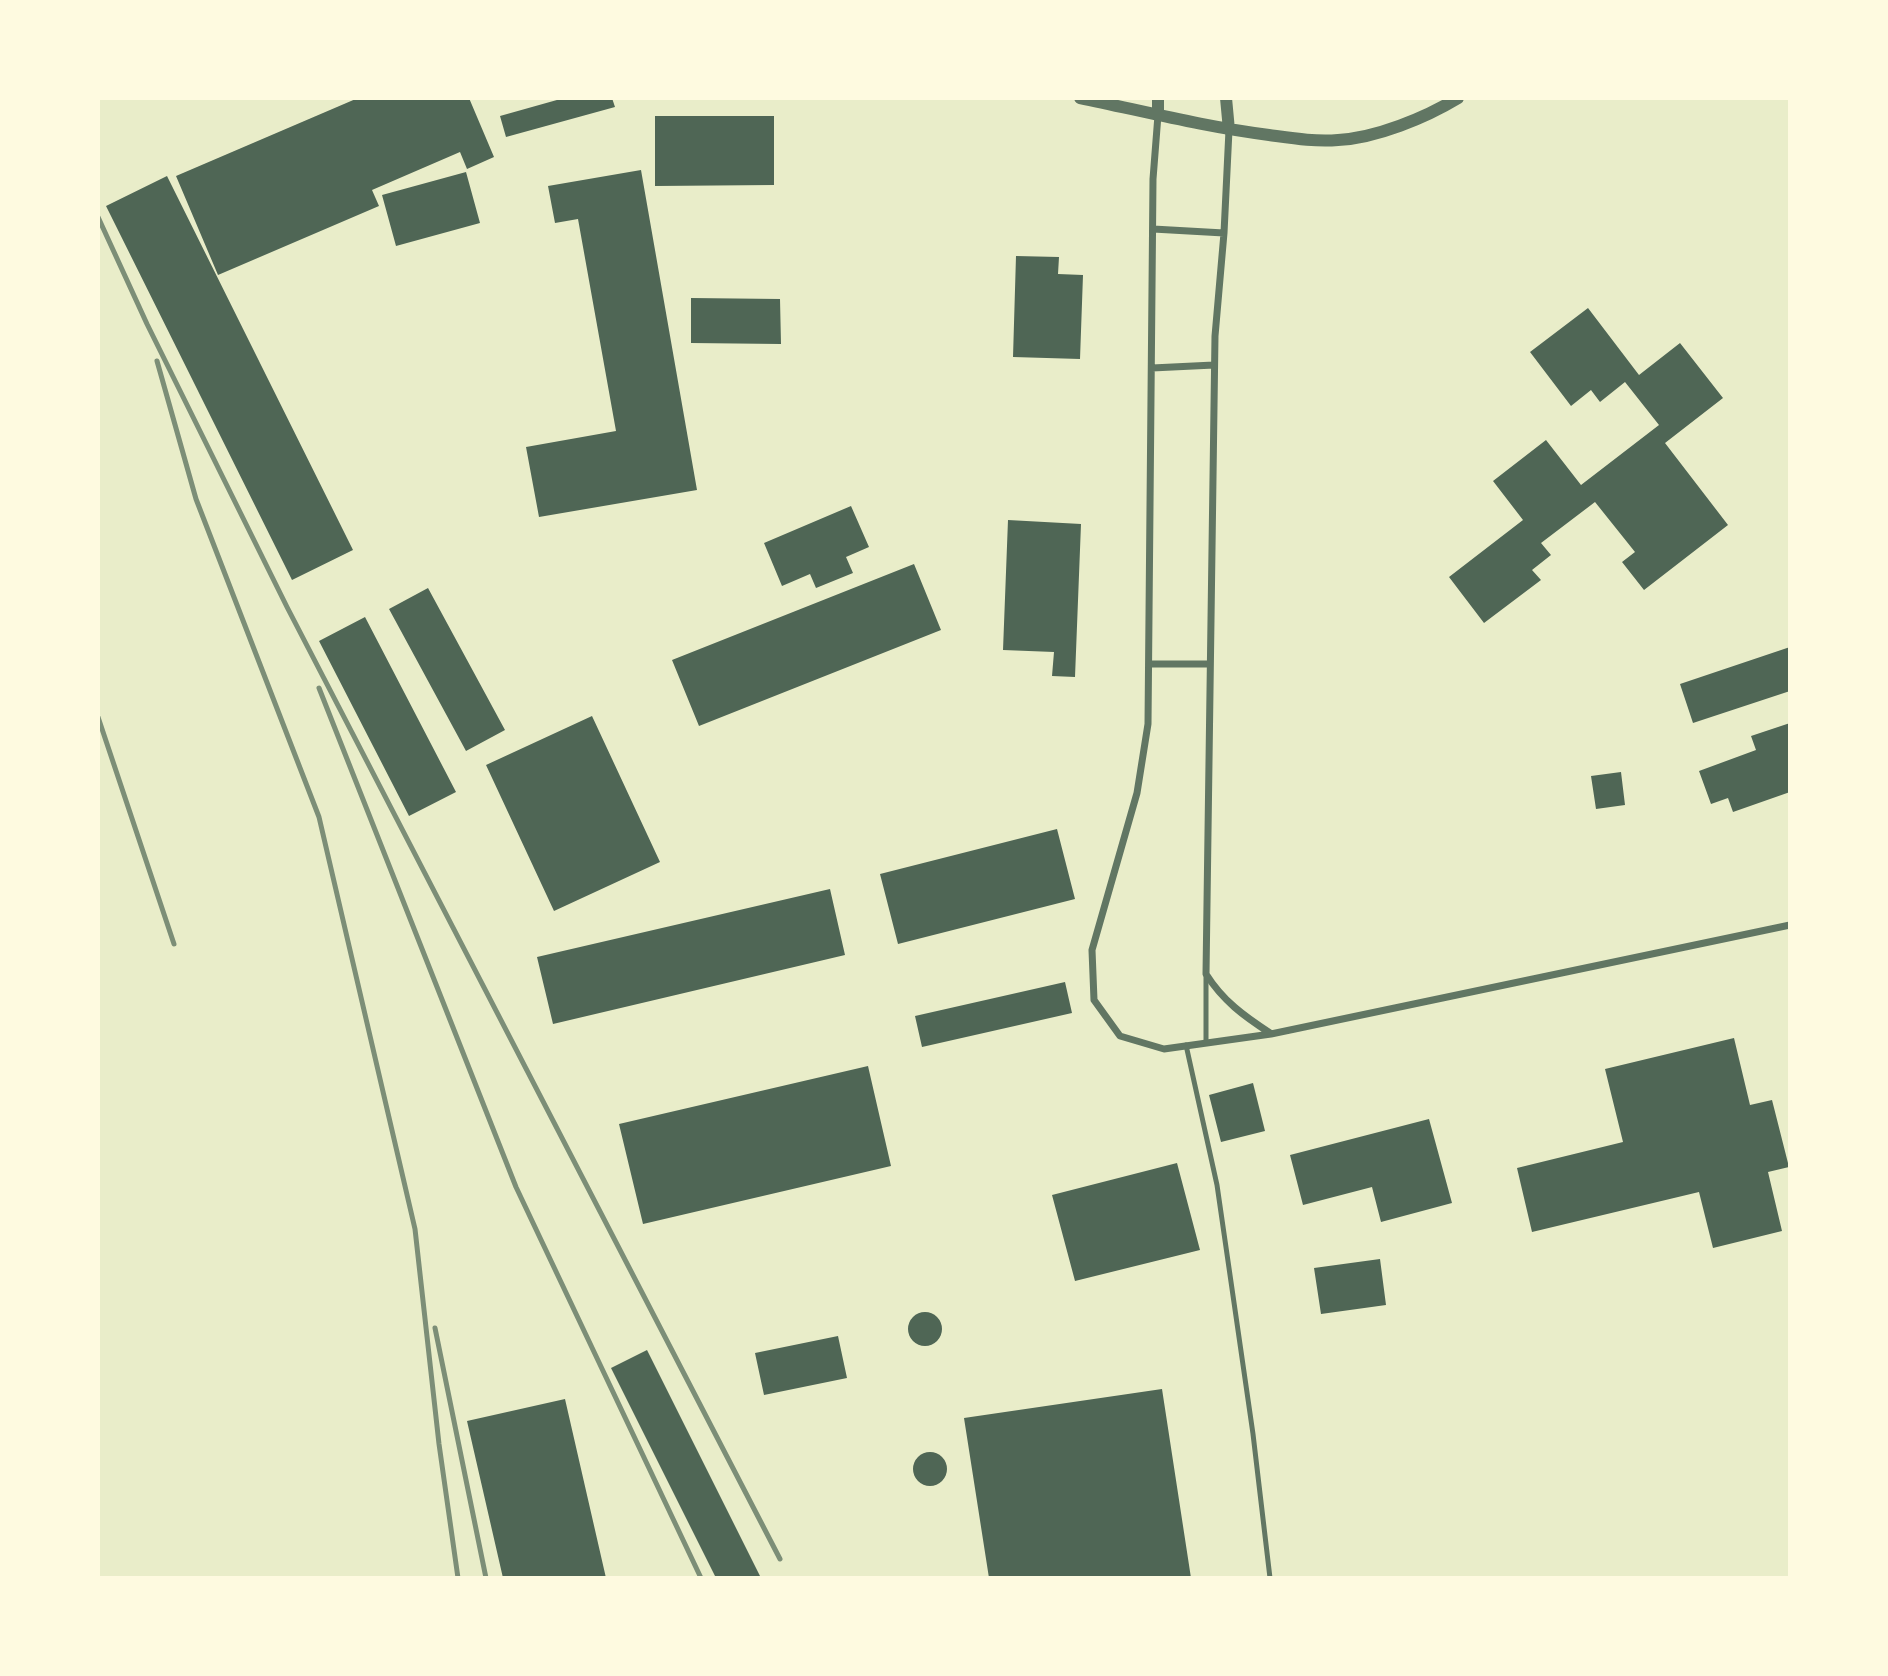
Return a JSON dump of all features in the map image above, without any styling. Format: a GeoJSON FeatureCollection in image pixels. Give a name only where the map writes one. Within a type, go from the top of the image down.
{"type":"FeatureCollection","features":[{"type":"Feature","properties":{"kind":"street"},"geometry":{"type":"LineString","coordinates":[[1080,98],[1229,130],[1300,139],[1338,140],[1367,135],[1434,113],[1458,98]]}},
{"type":"Feature","properties":{"kind":"street"},"geometry":{"type":"LineString","coordinates":[[1158,98],[1153,179],[1149,724],[1137,793],[1092,950],[1094,1000],[1119,1036],[1164,1049],[1271,1034],[1790,925]]}},
{"type":"Feature","properties":{"kind":"street"},"geometry":{"type":"LineString","coordinates":[[1226,98],[1229,130],[1214,365],[1206,974],[1217,991],[1238,1012],[1271,1034]]}},
{"type":"Feature","properties":{"kind":"street"},"geometry":{"type":"LineString","coordinates":[[1153,229],[1224,233]]}},
{"type":"Feature","properties":{"kind":"street"},"geometry":{"type":"LineString","coordinates":[[1152,368],[1214,365]]}},
{"type":"Feature","properties":{"kind":"street"},"geometry":{"type":"LineString","coordinates":[[1149,663],[1209,664]]}},
{"type":"Feature","properties":{"kind":"lane"},"geometry":{"type":"LineString","coordinates":[[1206,974],[1206,1043]]}},
{"type":"Feature","properties":{"kind":"lane"},"geometry":{"type":"LineString","coordinates":[[1186,1045],[1217,1185],[1253,1434],[1270,1578]]}},
{"type":"Feature","properties":{"kind":"building"},"geometry":{"type":"Polygon","coordinates":[[[358,98],[469,98],[494,157],[467,169],[460,152],[372,190],[379,206],[218,275],[176,176],[358,98]]]}},
{"type":"Feature","properties":{"kind":"building"},"geometry":{"type":"Polygon","coordinates":[[[564,98],[612,98],[615,107],[506,137],[500,116],[564,98]]]}},
{"type":"Feature","properties":{"kind":"building"},"geometry":{"type":"Polygon","coordinates":[[[655,116],[774,116],[774,185],[655,186],[655,116]]]}},
{"type":"Feature","properties":{"kind":"building"},"geometry":{"type":"Polygon","coordinates":[[[641,170],[697,490],[539,517],[526,447],[616,431],[578,219],[555,223],[548,186],[641,170]]]}},
{"type":"Feature","properties":{"kind":"building"},"geometry":{"type":"Polygon","coordinates":[[[466,172],[480,223],[396,246],[382,195],[466,172]]]}},
{"type":"Feature","properties":{"kind":"building"},"geometry":{"type":"Polygon","coordinates":[[[167,176],[353,550],[292,580],[106,206],[167,176]]]}},
{"type":"Feature","properties":{"kind":"building"},"geometry":{"type":"Polygon","coordinates":[[[1016,256],[1059,257],[1058,274],[1083,275],[1080,359],[1013,357],[1016,256]]]}},
{"type":"Feature","properties":{"kind":"building"},"geometry":{"type":"Polygon","coordinates":[[[691,298],[780,299],[781,344],[691,343],[691,298]]]}},
{"type":"Feature","properties":{"kind":"building"},"geometry":{"type":"Polygon","coordinates":[[[1588,308],[1639,375],[1680,343],[1723,398],[1665,443],[1728,525],[1644,590],[1622,562],[1635,552],[1595,502],[1541,543],[1551,555],[1532,570],[1541,580],[1484,623],[1449,577],[1523,520],[1493,481],[1546,440],[1581,485],[1659,425],[1625,382],[1600,402],[1591,390],[1571,406],[1530,352],[1588,308]]]}},
{"type":"Feature","properties":{"kind":"building"},"geometry":{"type":"Polygon","coordinates":[[[851,506],[869,547],[846,557],[853,573],[816,588],[810,574],[782,586],[764,543],[851,506]]]}},
{"type":"Feature","properties":{"kind":"building"},"geometry":{"type":"Polygon","coordinates":[[[1008,520],[1081,524],[1075,677],[1052,676],[1054,652],[1003,650],[1008,520]]]}},
{"type":"Feature","properties":{"kind":"building"},"geometry":{"type":"Polygon","coordinates":[[[914,564],[941,630],[699,726],[672,660],[914,564]]]}},
{"type":"Feature","properties":{"kind":"building"},"geometry":{"type":"Polygon","coordinates":[[[428,588],[505,730],[466,751],[389,609],[428,588]]]}},
{"type":"Feature","properties":{"kind":"building"},"geometry":{"type":"Polygon","coordinates":[[[365,617],[456,792],[409,816],[319,641],[365,617]]]}},
{"type":"Feature","properties":{"kind":"building"},"geometry":{"type":"Polygon","coordinates":[[[1790,647],[1790,691],[1693,723],[1680,684],[1790,647]]]}},
{"type":"Feature","properties":{"kind":"building"},"geometry":{"type":"Polygon","coordinates":[[[592,716],[660,862],[554,911],[486,765],[592,716]]]}},
{"type":"Feature","properties":{"kind":"building"},"geometry":{"type":"Polygon","coordinates":[[[1790,723],[1790,792],[1733,812],[1728,798],[1711,804],[1699,771],[1756,750],[1751,736],[1790,723]]]}},
{"type":"Feature","properties":{"kind":"building"},"geometry":{"type":"Polygon","coordinates":[[[1621,772],[1625,805],[1596,809],[1591,776],[1621,772]]]}},
{"type":"Feature","properties":{"kind":"building"},"geometry":{"type":"Polygon","coordinates":[[[1057,829],[1075,899],[898,944],[880,874],[1057,829]]]}},
{"type":"Feature","properties":{"kind":"building"},"geometry":{"type":"Polygon","coordinates":[[[830,889],[845,955],[553,1024],[537,957],[830,889]]]}},
{"type":"Feature","properties":{"kind":"building"},"geometry":{"type":"Polygon","coordinates":[[[1065,982],[1072,1013],[922,1047],[915,1016],[1065,982]]]}},
{"type":"Feature","properties":{"kind":"building"},"geometry":{"type":"Polygon","coordinates":[[[1734,1038],[1750,1105],[1772,1100],[1789,1167],[1768,1172],[1782,1231],[1713,1248],[1699,1192],[1532,1232],[1517,1168],[1623,1142],[1605,1069],[1734,1038]]]}},
{"type":"Feature","properties":{"kind":"building"},"geometry":{"type":"Polygon","coordinates":[[[868,1066],[891,1166],[643,1224],[619,1124],[868,1066]]]}},
{"type":"Feature","properties":{"kind":"building"},"geometry":{"type":"Polygon","coordinates":[[[1253,1083],[1265,1131],[1221,1142],[1209,1095],[1253,1083]]]}},
{"type":"Feature","properties":{"kind":"building"},"geometry":{"type":"Polygon","coordinates":[[[1429,1119],[1452,1203],[1381,1222],[1372,1187],[1303,1205],[1290,1155],[1429,1119]]]}},
{"type":"Feature","properties":{"kind":"building"},"geometry":{"type":"Polygon","coordinates":[[[1177,1163],[1200,1250],[1075,1281],[1052,1195],[1177,1163]]]}},
{"type":"Feature","properties":{"kind":"building"},"geometry":{"type":"Polygon","coordinates":[[[1380,1259],[1386,1305],[1321,1314],[1314,1268],[1380,1259]]]}},
{"type":"Feature","properties":{"kind":"building"},"geometry":{"type":"Polygon","coordinates":[[[925,1312],[937,1317],[942,1329],[937,1341],[925,1346],[913,1341],[908,1329],[913,1317],[925,1312]]]}},
{"type":"Feature","properties":{"kind":"building"},"geometry":{"type":"Polygon","coordinates":[[[838,1336],[847,1378],[764,1395],[755,1353],[838,1336]]]}},
{"type":"Feature","properties":{"kind":"building"},"geometry":{"type":"Polygon","coordinates":[[[647,1350],[761,1578],[716,1578],[611,1368],[647,1350]]]}},
{"type":"Feature","properties":{"kind":"building"},"geometry":{"type":"Polygon","coordinates":[[[1162,1389],[1191,1578],[989,1578],[964,1418],[1162,1389]]]}},
{"type":"Feature","properties":{"kind":"building"},"geometry":{"type":"Polygon","coordinates":[[[565,1399],[606,1578],[503,1578],[467,1421],[565,1399]]]}},
{"type":"Feature","properties":{"kind":"building"},"geometry":{"type":"Polygon","coordinates":[[[930,1452],[942,1457],[947,1469],[942,1481],[930,1486],[918,1481],[913,1469],[918,1457],[930,1452]]]}},
{"type":"Feature","properties":{"kind":"railway"},"geometry":{"type":"LineString","coordinates":[[98,217],[147,324],[287,607],[780,1559]]}},
{"type":"Feature","properties":{"kind":"railway"},"geometry":{"type":"LineString","coordinates":[[157,361],[196,499],[319,817],[415,1229],[439,1444],[458,1578]]}},
{"type":"Feature","properties":{"kind":"railway"},"geometry":{"type":"LineString","coordinates":[[319,688],[516,1187],[701,1578]]}},
{"type":"Feature","properties":{"kind":"railway"},"geometry":{"type":"LineString","coordinates":[[98,717],[174,944]]}},
{"type":"Feature","properties":{"kind":"railway"},"geometry":{"type":"LineString","coordinates":[[435,1328],[486,1578]]}}]}
